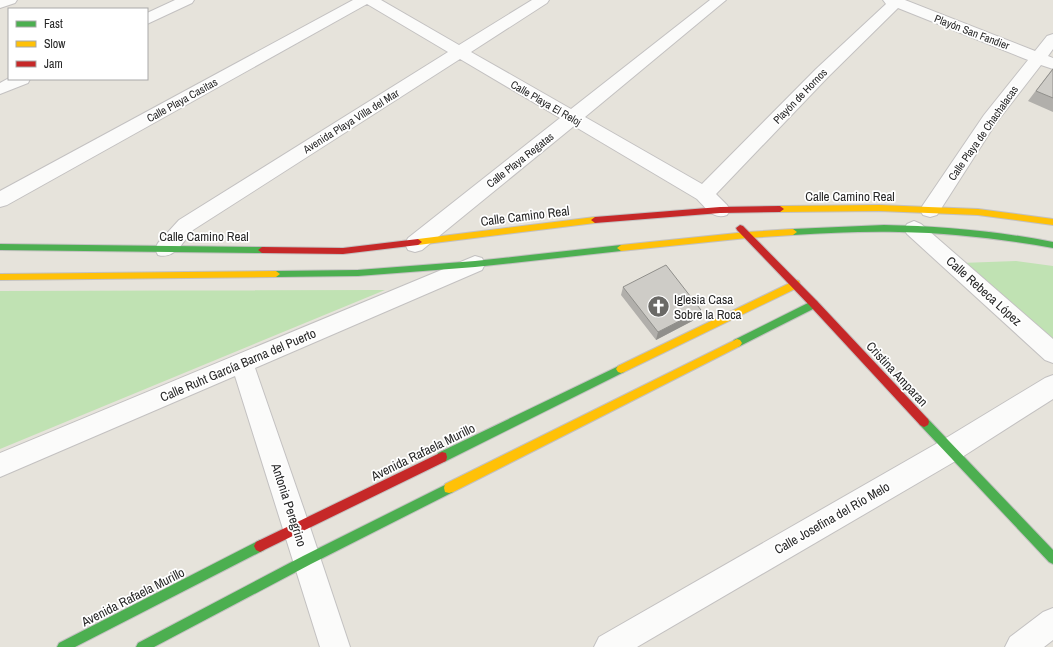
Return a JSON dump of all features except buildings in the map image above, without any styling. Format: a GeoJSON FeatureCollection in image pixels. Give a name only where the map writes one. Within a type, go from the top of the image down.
{"type":"FeatureCollection","features":[{"type":"Feature","properties":{"kind":"street"},"geometry":{"type":"LineString","coordinates":[[0,4],[10,0]]}},
{"type":"Feature","properties":{"kind":"street"},"geometry":{"type":"LineString","coordinates":[[148,19],[187,0]]}},
{"type":"Feature","properties":{"kind":"street","name":"Calle Playa Casitas"},"geometry":{"type":"LineString","coordinates":[[0,200],[364,0]]}},
{"type":"Feature","properties":{"kind":"street","name":"Calle Playa El Reloj"},"geometry":{"type":"LineString","coordinates":[[370,0],[704,194],[720,210]]}},
{"type":"Feature","properties":{"kind":"street","name":"Avenida Playa Villa del Mar"},"geometry":{"type":"LineString","coordinates":[[165,249],[186,225],[542,0]]}},
{"type":"Feature","properties":{"kind":"street","name":"Calle Playa Regatas"},"geometry":{"type":"LineString","coordinates":[[415,244],[719,0]]}},
{"type":"Feature","properties":{"kind":"street","name":"Playón San Fandier"},"geometry":{"type":"LineString","coordinates":[[895,1],[1045,61]]}},
{"type":"Feature","properties":{"kind":"street","name":"Playón de Hornos"},"geometry":{"type":"LineString","coordinates":[[704,194],[822,73],[895,1]]}},
{"type":"Feature","properties":{"kind":"street","name":"Calle Playa de Chachalacas"},"geometry":{"type":"LineString","coordinates":[[930,210],[990,119],[1045,61],[1053,39]]}},
{"type":"Feature","properties":{"kind":"street"},"geometry":{"type":"LineString","coordinates":[[0,89],[20,80]]}},
{"type":"Feature","properties":{"kind":"street","name":"Calle Camino Real"},"geometry":{"type":"LineString","coordinates":[[0,247],[343,251],[415,244],[585,221],[720,210],[872,208],[930,210],[978,212],[1053,222]]}},
{"type":"Feature","properties":{"kind":"street","name":"Cristina Amparan"},"geometry":{"type":"LineString","coordinates":[[720,210],[796,284],[950,450],[1053,558]]}},
{"type":"Feature","properties":{"kind":"street"},"geometry":{"type":"LineString","coordinates":[[0,277],[358,273],[476,264],[747,235],[834,230],[914,229],[1016,238],[1053,245]]}},
{"type":"Feature","properties":{"kind":"street","name":"Calle Rebeca López"},"geometry":{"type":"LineString","coordinates":[[914,229],[1053,353]]}},
{"type":"Feature","properties":{"kind":"street","name":"Calle Ruht García Barna del Puerto"},"geometry":{"type":"LineString","coordinates":[[0,465],[476,264]]}},
{"type":"Feature","properties":{"kind":"street","name":"Avenida Rafaela Murillo"},"geometry":{"type":"LineString","coordinates":[[63,647],[297,527],[796,284]]}},
{"type":"Feature","properties":{"kind":"street"},"geometry":{"type":"LineString","coordinates":[[142,647],[307,560],[814,304]]}},
{"type":"Feature","properties":{"kind":"street","name":"Antonia Peregrino"},"geometry":{"type":"LineString","coordinates":[[242,363],[297,527],[335,647]]}},
{"type":"Feature","properties":{"kind":"street","name":"Calle Josefina del Río Melo"},"geometry":{"type":"LineString","coordinates":[[609,647],[950,450],[1053,386]]}},
{"type":"Feature","properties":{"kind":"street"},"geometry":{"type":"LineString","coordinates":[[1020,647],[1053,622]]}},
{"type":"Feature","properties":{"kind":"green space"},"geometry":{"type":"Polygon","coordinates":[[[1016,261],[1053,266],[1053,346],[961,263],[1016,261]]]}},
{"type":"Feature","properties":{"kind":"green space"},"geometry":{"type":"Polygon","coordinates":[[[385,290],[0,449],[0,291],[385,290]]]}},
{"type":"Feature","properties":{"kind":"traffic: fast"},"geometry":{"type":"LineString","coordinates":[[793,232],[899,228],[984,234],[1053,245]]}},
{"type":"Feature","properties":{"kind":"traffic: fast"},"geometry":{"type":"LineString","coordinates":[[0,247],[262,250]]}},
{"type":"Feature","properties":{"kind":"traffic: fast"},"geometry":{"type":"LineString","coordinates":[[276,274],[358,273],[475,264],[621,248]]}},
{"type":"Feature","properties":{"kind":"traffic: fast"},"geometry":{"type":"LineString","coordinates":[[737,343],[814,304]]}},
{"type":"Feature","properties":{"kind":"traffic: fast"},"geometry":{"type":"LineString","coordinates":[[442,457],[621,369]]}},
{"type":"Feature","properties":{"kind":"traffic: fast"},"geometry":{"type":"LineString","coordinates":[[924,422],[1053,558]]}},
{"type":"Feature","properties":{"kind":"traffic: fast"},"geometry":{"type":"LineString","coordinates":[[142,647],[307,560],[449,488]]}},
{"type":"Feature","properties":{"kind":"traffic: fast"},"geometry":{"type":"LineString","coordinates":[[63,647],[260,546]]}},
{"type":"Feature","properties":{"kind":"traffic: slow"},"geometry":{"type":"LineString","coordinates":[[780,209],[879,208],[978,212],[1053,222]]}},
{"type":"Feature","properties":{"kind":"traffic: slow"},"geometry":{"type":"LineString","coordinates":[[418,242],[595,220]]}},
{"type":"Feature","properties":{"kind":"traffic: slow"},"geometry":{"type":"LineString","coordinates":[[621,248],[747,235],[793,232]]}},
{"type":"Feature","properties":{"kind":"traffic: slow"},"geometry":{"type":"LineString","coordinates":[[0,277],[276,274]]}},
{"type":"Feature","properties":{"kind":"traffic: slow"},"geometry":{"type":"LineString","coordinates":[[621,369],[796,284]]}},
{"type":"Feature","properties":{"kind":"traffic: slow"},"geometry":{"type":"LineString","coordinates":[[449,488],[737,343]]}},
{"type":"Feature","properties":{"kind":"traffic: jam"},"geometry":{"type":"LineString","coordinates":[[595,220],[720,210],[780,209]]}},
{"type":"Feature","properties":{"kind":"traffic: jam"},"geometry":{"type":"LineString","coordinates":[[740,228],[814,304],[924,422]]}},
{"type":"Feature","properties":{"kind":"traffic: jam"},"geometry":{"type":"LineString","coordinates":[[262,250],[343,251],[418,242]]}},
{"type":"Feature","properties":{"kind":"traffic: jam"},"geometry":{"type":"LineString","coordinates":[[260,546],[442,457]]}},
{"type":"Feature","properties":{"kind":"place","name":"Iglesia Casa Sobre la Roca"},"geometry":{"type":"Point","coordinates":[659,306]}}]}
